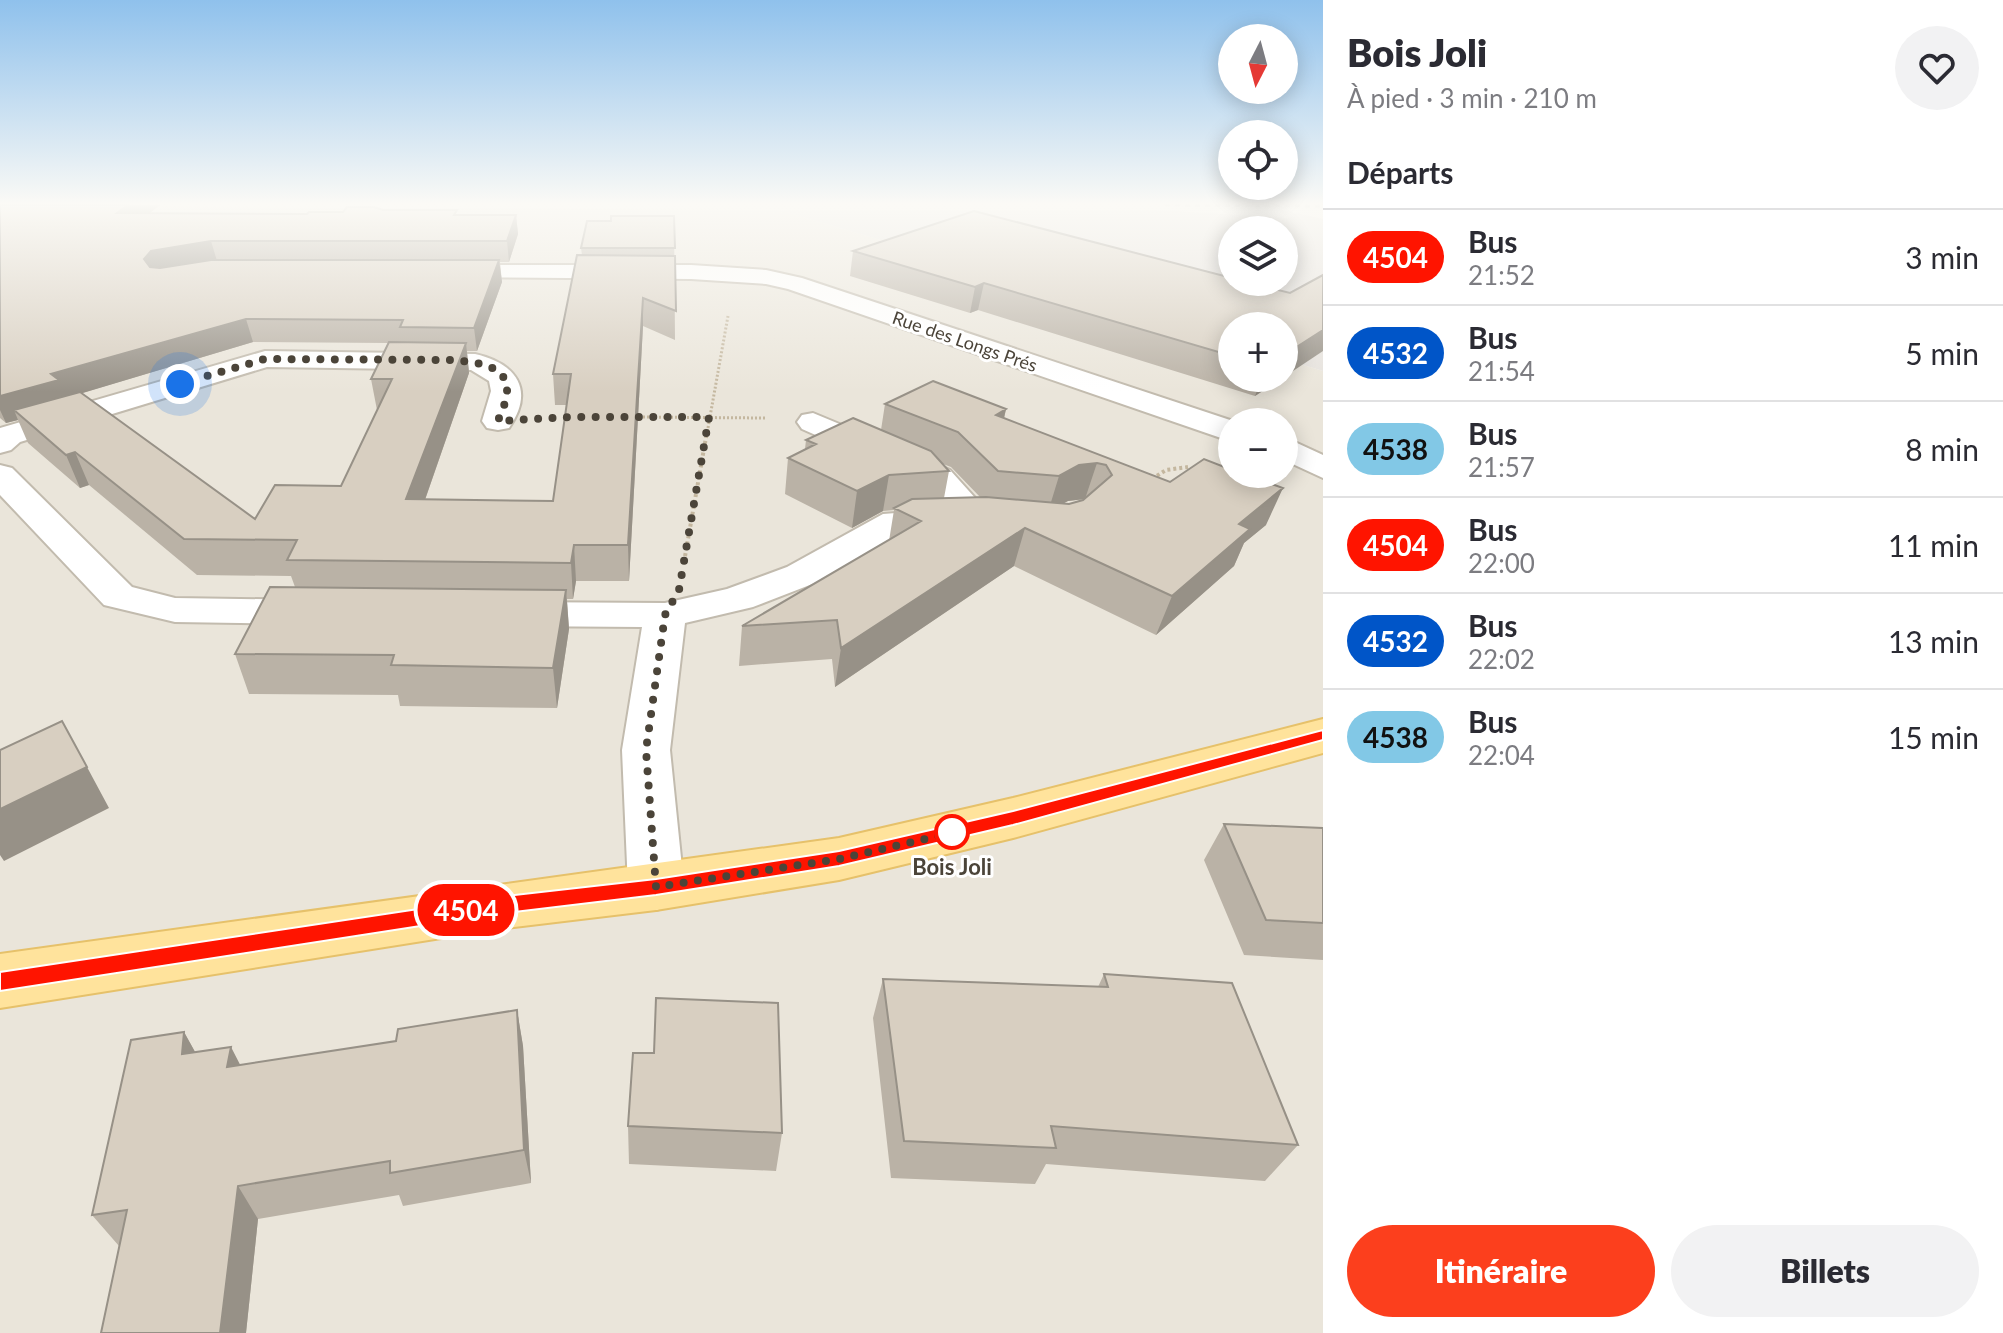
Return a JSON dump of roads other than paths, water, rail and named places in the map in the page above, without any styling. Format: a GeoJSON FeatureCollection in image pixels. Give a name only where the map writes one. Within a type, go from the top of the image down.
{"type":"FeatureCollection","features":[{"type":"Feature","properties":{"kind":"main road"},"geometry":{"type":"LineString","coordinates":[[0,981],[498,906],[656,887],[866,853],[1209,768],[1323,736]]}},
{"type":"Feature","properties":{"kind":"street","name":"Rue des Longs Prés"},"geometry":{"type":"LineString","coordinates":[[422,272],[736,274],[794,283],[1218,426]]}},
{"type":"Feature","properties":{"kind":"street"},"geometry":{"type":"LineString","coordinates":[[0,443],[9,435],[265,359],[475,362],[495,369],[504,378],[508,391],[498,421]]}},
{"type":"Feature","properties":{"kind":"street"},"geometry":{"type":"LineString","coordinates":[[475,613],[665,615],[739,598],[801,575],[896,522],[990,521],[938,477],[813,422]]}},
{"type":"Feature","properties":{"kind":"street"},"geometry":{"type":"LineString","coordinates":[[1298,455],[1323,468]]}},
{"type":"Feature","properties":{"kind":"street"},"geometry":{"type":"LineString","coordinates":[[0,475],[118,596],[175,610],[349,612]]}},
{"type":"Feature","properties":{"kind":"street"},"geometry":{"type":"LineString","coordinates":[[656,887],[646,750],[665,615]]}},
{"type":"Feature","properties":{"kind":"place","name":"Bois Joli"},"geometry":{"type":"Point","coordinates":[952,832]}}]}
